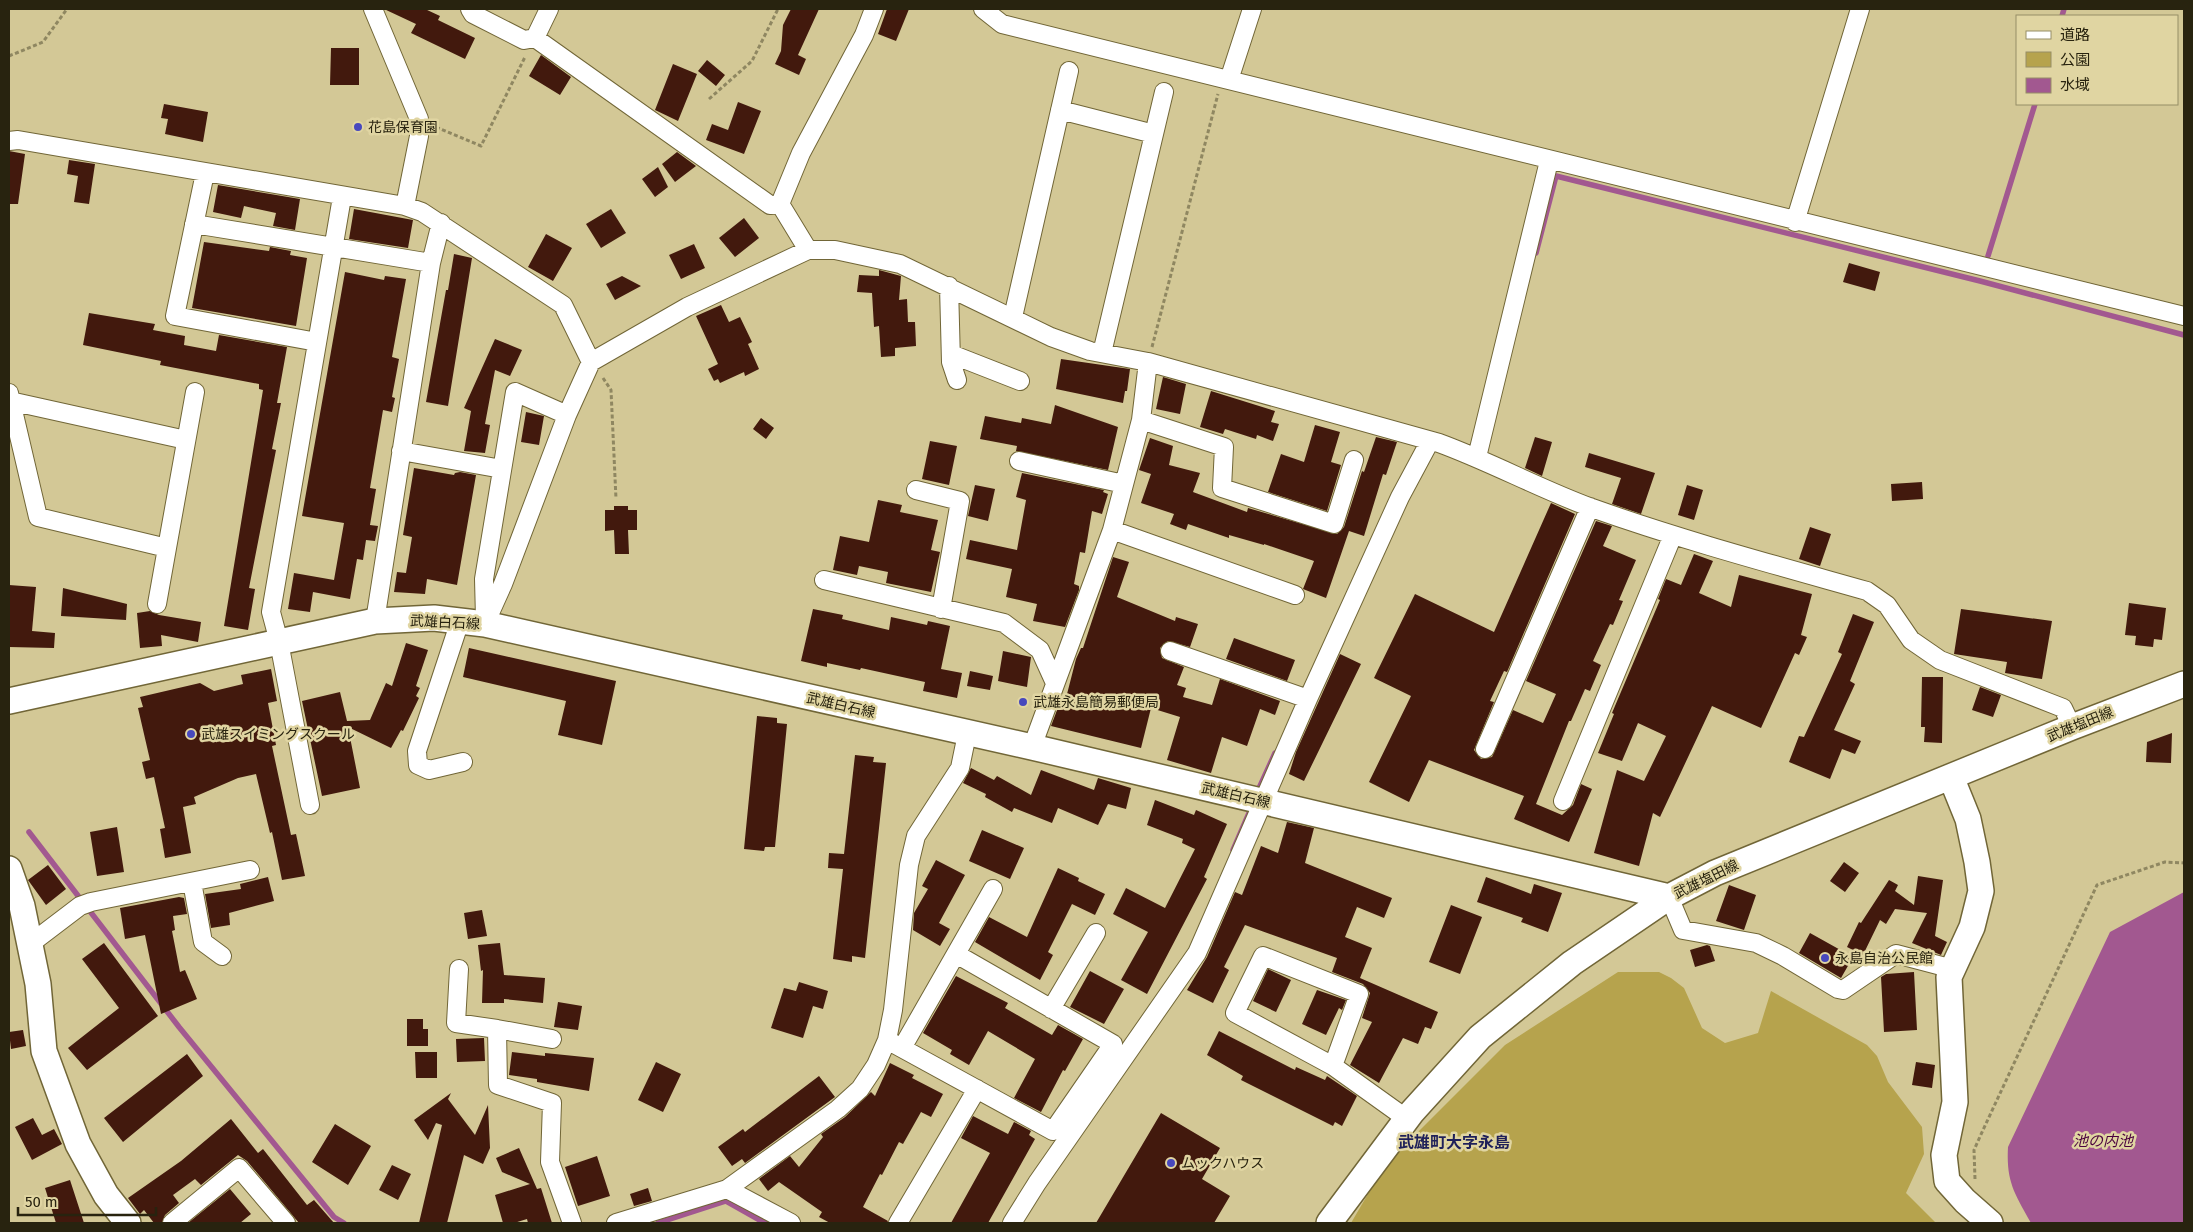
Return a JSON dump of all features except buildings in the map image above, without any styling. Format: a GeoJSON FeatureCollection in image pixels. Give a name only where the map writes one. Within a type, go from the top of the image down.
{"type":"FeatureCollection","features":[{"type":"Feature","properties":{"kind":"main road","name":"武雄白石線"},"geometry":{"type":"LineString","coordinates":[[9,700],[375,621],[434,618],[460,621],[485,624],[966,734],[1032,747],[1669,897]]}},
{"type":"Feature","properties":{"kind":"main road","name":"武雄塩田線"},"geometry":{"type":"LineString","coordinates":[[1329,1223],[1407,1119],[1480,1036],[1572,963],[1669,897],[1714,873],[2072,727],[2184,684]]}},
{"type":"Feature","properties":{"kind":"main road"},"geometry":{"type":"LineString","coordinates":[[1952,777],[1968,819],[1981,891],[1972,927],[1950,978],[1956,1102],[1944,1155],[1947,1181],[1965,1201],[1990,1223]]}},
{"type":"Feature","properties":{"kind":"main road"},"geometry":{"type":"LineString","coordinates":[[9,869],[22,906],[38,984],[44,1051],[78,1144],[106,1195],[128,1223]]}},
{"type":"Feature","properties":{"kind":"street"},"geometry":{"type":"LineString","coordinates":[[373,9],[419,120],[419,136],[405,206]]}},
{"type":"Feature","properties":{"kind":"street"},"geometry":{"type":"LineString","coordinates":[[470,9],[473,14],[524,40],[535,38],[770,205],[780,204]]}},
{"type":"Feature","properties":{"kind":"street"},"geometry":{"type":"LineString","coordinates":[[535,38],[549,9]]}},
{"type":"Feature","properties":{"kind":"street"},"geometry":{"type":"LineString","coordinates":[[780,204],[800,153],[864,36],[874,9]]}},
{"type":"Feature","properties":{"kind":"street"},"geometry":{"type":"LineString","coordinates":[[983,9],[1002,24],[1795,222],[2184,316]]}},
{"type":"Feature","properties":{"kind":"street"},"geometry":{"type":"LineString","coordinates":[[1229,80],[1252,9]]}},
{"type":"Feature","properties":{"kind":"street"},"geometry":{"type":"LineString","coordinates":[[1795,222],[1860,9]]}},
{"type":"Feature","properties":{"kind":"street"},"geometry":{"type":"LineString","coordinates":[[1013,317],[1069,71]]}},
{"type":"Feature","properties":{"kind":"street"},"geometry":{"type":"LineString","coordinates":[[1102,353],[1164,92]]}},
{"type":"Feature","properties":{"kind":"street"},"geometry":{"type":"LineString","coordinates":[[1060,110],[1154,134]]}},
{"type":"Feature","properties":{"kind":"street"},"geometry":{"type":"LineString","coordinates":[[9,141],[18,140],[342,197],[405,206],[422,212],[563,305],[591,362]]}},
{"type":"Feature","properties":{"kind":"street"},"geometry":{"type":"LineString","coordinates":[[1477,456],[1549,161]]}},
{"type":"Feature","properties":{"kind":"street"},"geometry":{"type":"LineString","coordinates":[[205,173],[175,316],[317,342]]}},
{"type":"Feature","properties":{"kind":"street"},"geometry":{"type":"LineString","coordinates":[[310,805],[279,642],[271,612],[342,197]]}},
{"type":"Feature","properties":{"kind":"street"},"geometry":{"type":"LineString","coordinates":[[780,204],[808,250]]}},
{"type":"Feature","properties":{"kind":"street"},"geometry":{"type":"LineString","coordinates":[[375,621],[431,263],[441,223]]}},
{"type":"Feature","properties":{"kind":"street"},"geometry":{"type":"LineString","coordinates":[[194,224],[431,263]]}},
{"type":"Feature","properties":{"kind":"street"},"geometry":{"type":"LineString","coordinates":[[485,624],[503,584],[567,415],[591,362],[687,307],[808,250],[835,250],[900,264],[949,286],[1051,337],[1102,353],[1148,362],[1430,441],[1477,456],[1534,485],[1590,507],[1673,535],[1867,591],[1887,605],[1911,640],[1940,660],[2063,708],[2072,727]]}},
{"type":"Feature","properties":{"kind":"street"},"geometry":{"type":"LineString","coordinates":[[949,286],[951,354],[957,380]]}},
{"type":"Feature","properties":{"kind":"street"},"geometry":{"type":"LineString","coordinates":[[951,354],[1020,380]]}},
{"type":"Feature","properties":{"kind":"street"},"geometry":{"type":"LineString","coordinates":[[1032,747],[1112,530],[1141,420],[1148,362]]}},
{"type":"Feature","properties":{"kind":"street"},"geometry":{"type":"LineString","coordinates":[[157,604],[195,392]]}},
{"type":"Feature","properties":{"kind":"street"},"geometry":{"type":"LineString","coordinates":[[485,624],[484,579],[515,392],[567,415]]}},
{"type":"Feature","properties":{"kind":"street"},"geometry":{"type":"LineString","coordinates":[[167,548],[38,517],[17,462],[10,397],[186,440]]}},
{"type":"Feature","properties":{"kind":"street"},"geometry":{"type":"LineString","coordinates":[[1141,420],[1224,447],[1222,488],[1334,524],[1354,460]]}},
{"type":"Feature","properties":{"kind":"street"},"geometry":{"type":"LineString","coordinates":[[1012,1223],[1037,1183],[1197,953],[1308,699],[1400,497],[1430,441]]}},
{"type":"Feature","properties":{"kind":"street"},"geometry":{"type":"LineString","coordinates":[[401,451],[502,469]]}},
{"type":"Feature","properties":{"kind":"street"},"geometry":{"type":"LineString","coordinates":[[1019,461],[1124,484]]}},
{"type":"Feature","properties":{"kind":"street"},"geometry":{"type":"LineString","coordinates":[[916,490],[960,501],[941,609]]}},
{"type":"Feature","properties":{"kind":"street"},"geometry":{"type":"LineString","coordinates":[[1485,749],[1590,507]]}},
{"type":"Feature","properties":{"kind":"street"},"geometry":{"type":"LineString","coordinates":[[1112,530],[1295,595]]}},
{"type":"Feature","properties":{"kind":"street"},"geometry":{"type":"LineString","coordinates":[[1563,801],[1673,535]]}},
{"type":"Feature","properties":{"kind":"street"},"geometry":{"type":"LineString","coordinates":[[824,580],[1004,623],[1040,650],[1055,683]]}},
{"type":"Feature","properties":{"kind":"street"},"geometry":{"type":"LineString","coordinates":[[460,621],[417,751],[418,764],[429,770],[463,762]]}},
{"type":"Feature","properties":{"kind":"street"},"geometry":{"type":"LineString","coordinates":[[1170,651],[1308,699]]}},
{"type":"Feature","properties":{"kind":"street"},"geometry":{"type":"LineString","coordinates":[[894,1044],[893,1010],[909,865],[916,836],[960,768],[966,734]]}},
{"type":"Feature","properties":{"kind":"street"},"geometry":{"type":"LineString","coordinates":[[30,944],[86,904],[250,870]]}},
{"type":"Feature","properties":{"kind":"street"},"geometry":{"type":"LineString","coordinates":[[192,882],[203,942],[222,956]]}},
{"type":"Feature","properties":{"kind":"street"},"geometry":{"type":"LineString","coordinates":[[616,1223],[727,1188],[838,1109],[860,1089],[876,1065],[894,1044],[956,954],[993,889]]}},
{"type":"Feature","properties":{"kind":"street"},"geometry":{"type":"LineString","coordinates":[[1669,897],[1684,930],[1756,943],[1783,956],[1838,989],[1843,990],[1896,954],[1953,969]]}},
{"type":"Feature","properties":{"kind":"street"},"geometry":{"type":"LineString","coordinates":[[1051,1009],[1096,933]]}},
{"type":"Feature","properties":{"kind":"street"},"geometry":{"type":"LineString","coordinates":[[894,1044],[1053,1131],[1113,1044],[956,954]]}},
{"type":"Feature","properties":{"kind":"street"},"geometry":{"type":"LineString","coordinates":[[1333,1066],[1359,994],[1263,956],[1235,1013],[1333,1066],[1407,1119]]}},
{"type":"Feature","properties":{"kind":"street"},"geometry":{"type":"LineString","coordinates":[[459,969],[456,1023],[552,1039]]}},
{"type":"Feature","properties":{"kind":"street"},"geometry":{"type":"LineString","coordinates":[[497,1029],[498,1085],[552,1103],[550,1162],[572,1223]]}},
{"type":"Feature","properties":{"kind":"street"},"geometry":{"type":"LineString","coordinates":[[898,1223],[977,1089]]}},
{"type":"Feature","properties":{"kind":"street"},"geometry":{"type":"LineString","coordinates":[[172,1223],[240,1168],[286,1223]]}},
{"type":"Feature","properties":{"kind":"street"},"geometry":{"type":"LineString","coordinates":[[727,1188],[791,1223]]}},
{"type":"Feature","properties":{"kind":"path"},"geometry":{"type":"LineString","coordinates":[[9,56],[43,42],[67,9]]}},
{"type":"Feature","properties":{"kind":"path"},"geometry":{"type":"LineString","coordinates":[[709,99],[752,61],[778,9]]}},
{"type":"Feature","properties":{"kind":"path"},"geometry":{"type":"LineString","coordinates":[[419,120],[481,146],[535,38]]}},
{"type":"Feature","properties":{"kind":"path"},"geometry":{"type":"LineString","coordinates":[[1148,362],[1221,84],[1229,80]]}},
{"type":"Feature","properties":{"kind":"path"},"geometry":{"type":"LineString","coordinates":[[591,362],[612,390],[616,499]]}},
{"type":"Feature","properties":{"kind":"path"},"geometry":{"type":"LineString","coordinates":[[1975,1181],[1974,1150],[2096,885],[2165,862],[2184,863]]}},
{"type":"Feature","properties":{"kind":"green space"},"geometry":{"type":"Polygon","coordinates":[[[1618,972],[1659,972],[1671,978],[1684,988],[1702,1028],[1725,1043],[1758,1033],[1771,991],[1867,1045],[1877,1056],[1888,1082],[1922,1127],[1924,1154],[1906,1193],[1936,1223],[1351,1223],[1385,1165],[1505,1045],[1618,972]]]}},
{"type":"Feature","properties":{"kind":"water","name":"池の内池"},"geometry":{"type":"Polygon","coordinates":[[[2184,892],[2184,1223],[2031,1223],[2010,1179],[2008,1147],[2110,932],[2184,892]]]}},
{"type":"Feature","properties":{"kind":"waterway"},"geometry":{"type":"LineString","coordinates":[[2062,15],[2064,9]]}},
{"type":"Feature","properties":{"kind":"waterway"},"geometry":{"type":"LineString","coordinates":[[1988,256],[2035,105]]}},
{"type":"Feature","properties":{"kind":"waterway"},"geometry":{"type":"LineString","coordinates":[[1536,253],[1556,176],[1980,281],[2184,335]]}},
{"type":"Feature","properties":{"kind":"waterway"},"geometry":{"type":"LineString","coordinates":[[1256,795],[1275,753]]}},
{"type":"Feature","properties":{"kind":"waterway"},"geometry":{"type":"LineString","coordinates":[[1233,850],[1252,806]]}},
{"type":"Feature","properties":{"kind":"waterway"},"geometry":{"type":"LineString","coordinates":[[29,832],[179,1027],[334,1217],[344,1223]]}},
{"type":"Feature","properties":{"kind":"waterway"},"geometry":{"type":"LineString","coordinates":[[658,1223],[726,1201],[765,1223]]}},
{"type":"Feature","properties":{"kind":"place","name":"花島保育園"},"geometry":{"type":"Point","coordinates":[358,127]}},
{"type":"Feature","properties":{"kind":"place","name":"武雄永島簡易郵便局"},"geometry":{"type":"Point","coordinates":[1023,702]}},
{"type":"Feature","properties":{"kind":"place","name":"武雄スイミングスクール"},"geometry":{"type":"Point","coordinates":[191,734]}},
{"type":"Feature","properties":{"kind":"place","name":"永島自治公民館"},"geometry":{"type":"Point","coordinates":[1825,958]}},
{"type":"Feature","properties":{"kind":"place","name":"ムックハウス"},"geometry":{"type":"Point","coordinates":[1171,1163]}},
{"type":"Feature","properties":{"kind":"district","name":"武雄町大字永島"},"geometry":{"type":"Point","coordinates":[1454,1142]}}]}
